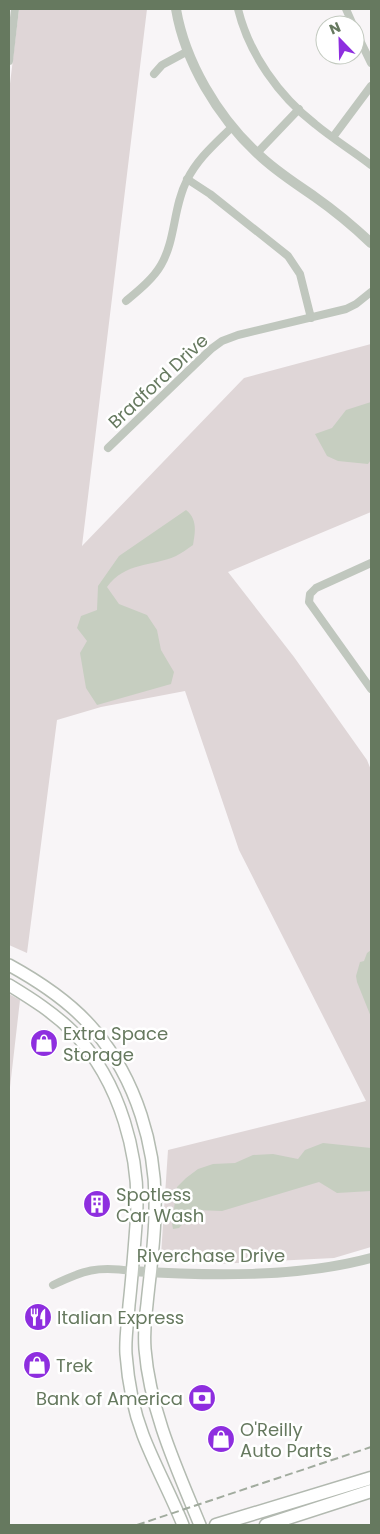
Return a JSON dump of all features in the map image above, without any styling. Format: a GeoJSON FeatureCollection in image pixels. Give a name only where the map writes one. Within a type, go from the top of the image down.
{"type":"FeatureCollection","features":[{"type":"Feature","properties":{"kind":"main road"},"geometry":{"type":"LineString","coordinates":[[9,965],[42,984],[96,1031],[118,1064],[140,1111],[155,1180],[155,1211],[144,1346],[146,1369],[153,1399],[171,1454],[200,1525]]}},
{"type":"Feature","properties":{"kind":"main road"},"geometry":{"type":"LineString","coordinates":[[9,985],[54,1016],[86,1048],[108,1083],[123,1118],[132,1152],[137,1188],[137,1223],[125,1342],[128,1376],[133,1404],[143,1436],[183,1525]]}},
{"type":"Feature","properties":{"kind":"main road"},"geometry":{"type":"LineString","coordinates":[[123,1118],[140,1111]]}},
{"type":"Feature","properties":{"kind":"main road"},"geometry":{"type":"LineString","coordinates":[[133,1404],[153,1399]]}},
{"type":"Feature","properties":{"kind":"main road"},"geometry":{"type":"LineString","coordinates":[[216,1525],[371,1478]]}},
{"type":"Feature","properties":{"kind":"main road"},"geometry":{"type":"LineString","coordinates":[[266,1525],[371,1492]]}},
{"type":"Feature","properties":{"kind":"street"},"geometry":{"type":"LineString","coordinates":[[9,61],[15,9]]}},
{"type":"Feature","properties":{"kind":"street"},"geometry":{"type":"LineString","coordinates":[[176,9],[188,51],[206,89],[232,127],[257,154],[348,222],[371,243]]}},
{"type":"Feature","properties":{"kind":"street"},"geometry":{"type":"LineString","coordinates":[[238,9],[260,62],[286,97],[315,124],[371,165]]}},
{"type":"Feature","properties":{"kind":"street"},"geometry":{"type":"LineString","coordinates":[[154,74],[162,66],[188,51]]}},
{"type":"Feature","properties":{"kind":"street"},"geometry":{"type":"LineString","coordinates":[[365,52],[371,63]]}},
{"type":"Feature","properties":{"kind":"street"},"geometry":{"type":"LineString","coordinates":[[333,137],[371,86]]}},
{"type":"Feature","properties":{"kind":"street"},"geometry":{"type":"LineString","coordinates":[[257,154],[299,109]]}},
{"type":"Feature","properties":{"kind":"street"},"geometry":{"type":"LineString","coordinates":[[126,302],[161,266],[187,179],[201,157],[232,127]]}},
{"type":"Feature","properties":{"kind":"street"},"geometry":{"type":"LineString","coordinates":[[187,179],[210,194],[288,256],[300,274],[311,318]]}},
{"type":"Feature","properties":{"kind":"street","name":"Bradford Drive"},"geometry":{"type":"LineString","coordinates":[[108,448],[211,349],[222,341],[238,335],[346,309],[371,292]]}},
{"type":"Feature","properties":{"kind":"street"},"geometry":{"type":"LineString","coordinates":[[371,563],[316,588],[310,594],[309,602],[371,689]]}},
{"type":"Feature","properties":{"kind":"street","name":"Riverchase Drive"},"geometry":{"type":"LineString","coordinates":[[53,1285],[76,1274],[99,1268],[177,1274],[254,1274],[312,1270],[371,1258]]}},
{"type":"Feature","properties":{"kind":"shaded area"},"geometry":{"type":"Polygon","coordinates":[[[19,9],[147,9],[82,546],[244,378],[371,344],[371,512],[228,572],[294,657],[367,760],[371,770],[371,1247],[334,1258],[217,1264],[161,1255],[168,1150],[366,1101],[239,850],[185,691],[101,707],[57,720],[27,953],[9,945],[9,92],[19,9]]]}},
{"type":"Feature","properties":{"kind":"shaded area"},"geometry":{"type":"Polygon","coordinates":[[[371,402],[371,460],[368,464],[338,461],[327,456],[315,434],[332,428],[346,410],[371,402]]]}},
{"type":"Feature","properties":{"kind":"shaded area"},"geometry":{"type":"Polygon","coordinates":[[[186,510],[194,522],[193,545],[176,556],[130,569],[114,579],[107,587],[119,604],[147,615],[157,630],[161,650],[174,672],[171,684],[97,705],[86,688],[80,653],[87,641],[77,628],[81,616],[97,610],[98,586],[119,556],[186,510]]]}},
{"type":"Feature","properties":{"kind":"shaded area"},"geometry":{"type":"Polygon","coordinates":[[[371,950],[371,1017],[356,976],[360,962],[364,961],[367,953],[371,950]]]}},
{"type":"Feature","properties":{"kind":"shaded area"},"geometry":{"type":"Polygon","coordinates":[[[9,994],[20,1000],[9,1096],[9,994]]]}},
{"type":"Feature","properties":{"kind":"shaded area"},"geometry":{"type":"Polygon","coordinates":[[[323,1143],[371,1148],[371,1191],[337,1193],[319,1182],[222,1211],[196,1210],[179,1228],[173,1229],[172,1223],[177,1187],[198,1169],[213,1164],[235,1163],[253,1155],[273,1154],[298,1159],[305,1150],[323,1143]]]}},
{"type":"Feature","properties":{"kind":"railway"},"geometry":{"type":"LineString","coordinates":[[137,1525],[371,1447]]}},
{"type":"Feature","properties":{"kind":"place","name":"Extra Space Storage"},"geometry":{"type":"Point","coordinates":[44,1043]}},
{"type":"Feature","properties":{"kind":"place","name":"Spotless Car Wash"},"geometry":{"type":"Point","coordinates":[97,1204]}},
{"type":"Feature","properties":{"kind":"place","name":"Italian Express"},"geometry":{"type":"Point","coordinates":[38,1317]}},
{"type":"Feature","properties":{"kind":"place","name":"Trek"},"geometry":{"type":"Point","coordinates":[37,1365]}},
{"type":"Feature","properties":{"kind":"place","name":"Bank of America"},"geometry":{"type":"Point","coordinates":[202,1398]}},
{"type":"Feature","properties":{"kind":"place","name":"O'Reilly Auto Parts"},"geometry":{"type":"Point","coordinates":[221,1439]}}]}
